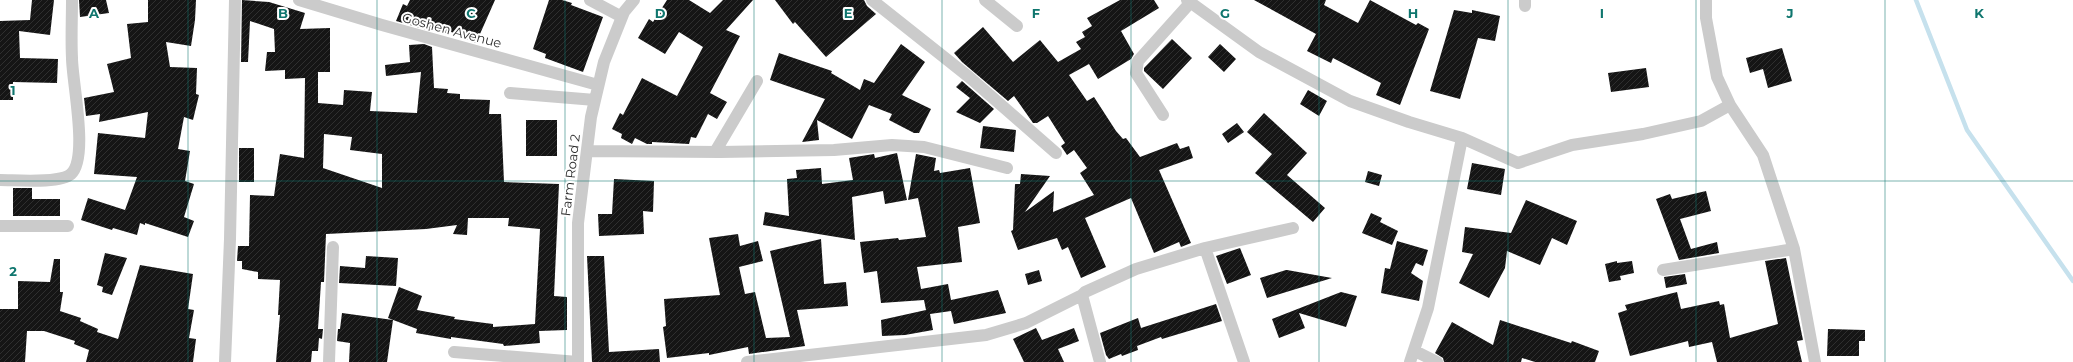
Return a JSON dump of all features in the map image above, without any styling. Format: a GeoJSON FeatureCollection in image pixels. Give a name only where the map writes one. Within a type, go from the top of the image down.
{"type":"FeatureCollection","features":[{"type":"Feature","properties":{"kind":"street"},"geometry":{"type":"LineString","coordinates":[[0,180],[62,180],[72,173],[79,158],[78,115],[72,59],[72,0]]}},
{"type":"Feature","properties":{"kind":"street"},"geometry":{"type":"LineString","coordinates":[[225,362],[230,239],[235,0]]}},
{"type":"Feature","properties":{"kind":"street","name":"Goshen Avenue"},"geometry":{"type":"LineString","coordinates":[[299,0],[382,25],[598,85]]}},
{"type":"Feature","properties":{"kind":"street"},"geometry":{"type":"LineString","coordinates":[[590,0],[622,17]]}},
{"type":"Feature","properties":{"kind":"street","name":"Farm Road 2"},"geometry":{"type":"LineString","coordinates":[[578,362],[578,223],[587,151],[595,100],[604,62],[622,17],[634,0]]}},
{"type":"Feature","properties":{"kind":"street"},"geometry":{"type":"LineString","coordinates":[[872,0],[969,77],[1056,153]]}},
{"type":"Feature","properties":{"kind":"street"},"geometry":{"type":"LineString","coordinates":[[985,0],[1017,26]]}},
{"type":"Feature","properties":{"kind":"street"},"geometry":{"type":"LineString","coordinates":[[1706,0],[1706,18],[1717,77],[1730,105],[1763,155],[1794,249],[1815,362]]}},
{"type":"Feature","properties":{"kind":"street"},"geometry":{"type":"LineString","coordinates":[[1163,115],[1136,73],[1138,61],[1188,1],[1260,52],[1350,101],[1409,122],[1462,138],[1518,162],[1572,145],[1643,134],[1701,121],[1730,105]]}},
{"type":"Feature","properties":{"kind":"street"},"geometry":{"type":"LineString","coordinates":[[716,152],[757,81]]}},
{"type":"Feature","properties":{"kind":"street"},"geometry":{"type":"LineString","coordinates":[[510,93],[595,100]]}},
{"type":"Feature","properties":{"kind":"street"},"geometry":{"type":"LineString","coordinates":[[1437,362],[1413,356],[1428,308],[1462,138]]}},
{"type":"Feature","properties":{"kind":"street"},"geometry":{"type":"LineString","coordinates":[[587,151],[716,152],[834,150],[892,145],[924,147],[1007,168]]}},
{"type":"Feature","properties":{"kind":"street"},"geometry":{"type":"LineString","coordinates":[[0,226],[68,226]]}},
{"type":"Feature","properties":{"kind":"street"},"geometry":{"type":"LineString","coordinates":[[747,362],[986,335],[1026,323],[1082,295],[1084,292],[1136,269],[1205,248],[1293,228]]}},
{"type":"Feature","properties":{"kind":"street"},"geometry":{"type":"LineString","coordinates":[[329,362],[333,248]]}},
{"type":"Feature","properties":{"kind":"street"},"geometry":{"type":"LineString","coordinates":[[1205,248],[1244,362]]}},
{"type":"Feature","properties":{"kind":"street"},"geometry":{"type":"LineString","coordinates":[[1663,270],[1794,249]]}},
{"type":"Feature","properties":{"kind":"street"},"geometry":{"type":"LineString","coordinates":[[1082,295],[1100,362]]}},
{"type":"Feature","properties":{"kind":"street"},"geometry":{"type":"LineString","coordinates":[[454,352],[578,362]]}},
{"type":"Feature","properties":{"kind":"building"},"geometry":{"type":"Polygon","coordinates":[[[32,0],[54,0],[50,35],[19,31],[20,58],[58,59],[57,83],[13,82],[13,100],[0,100],[0,21],[30,20],[32,0]]]}},
{"type":"Feature","properties":{"kind":"building"},"geometry":{"type":"Polygon","coordinates":[[[79,0],[106,0],[109,13],[80,17],[79,0]]]}},
{"type":"Feature","properties":{"kind":"building"},"geometry":{"type":"Polygon","coordinates":[[[148,0],[196,0],[191,46],[166,42],[170,67],[197,68],[196,94],[199,95],[193,120],[184,117],[178,149],[190,151],[185,181],[194,184],[184,217],[194,221],[188,237],[145,223],[145,225],[140,223],[137,235],[113,228],[112,230],[81,220],[88,198],[125,210],[137,177],[94,174],[98,133],[145,138],[148,112],[99,122],[100,114],[86,116],[84,98],[114,92],[107,64],[131,58],[127,24],[148,22],[148,0]]]}},
{"type":"Feature","properties":{"kind":"building"},"geometry":{"type":"Polygon","coordinates":[[[242,0],[269,2],[305,13],[300,29],[330,28],[330,72],[318,72],[318,103],[343,105],[344,90],[372,92],[370,111],[417,113],[421,72],[386,76],[385,65],[410,62],[409,45],[424,44],[432,47],[434,88],[448,89],[447,93],[460,94],[460,99],[490,100],[489,114],[501,114],[504,182],[559,184],[554,296],[567,297],[567,330],[539,331],[540,343],[504,346],[503,344],[451,337],[451,339],[416,333],[417,329],[388,318],[399,287],[422,296],[417,310],[455,317],[454,319],[493,324],[493,327],[535,324],[540,229],[508,226],[509,218],[468,218],[467,235],[453,234],[457,225],[426,229],[326,234],[324,282],[321,282],[318,329],[323,329],[322,339],[319,338],[318,351],[312,351],[311,362],[276,362],[280,315],[278,315],[280,280],[258,279],[258,272],[242,269],[242,261],[237,261],[238,246],[249,246],[250,195],[274,196],[280,154],[304,158],[305,78],[285,79],[285,70],[265,71],[267,52],[275,52],[274,29],[250,21],[248,62],[241,62],[242,0]],[[324,134],[323,168],[382,188],[382,154],[350,150],[352,137],[324,134]]]}},
{"type":"Feature","properties":{"kind":"building"},"geometry":{"type":"Polygon","coordinates":[[[410,0],[495,0],[476,43],[449,31],[448,34],[431,27],[431,31],[396,21],[403,4],[407,6],[410,0]]]}},
{"type":"Feature","properties":{"kind":"building"},"geometry":{"type":"Polygon","coordinates":[[[549,0],[562,0],[572,3],[571,5],[603,17],[583,72],[545,58],[546,54],[533,49],[549,0]]]}},
{"type":"Feature","properties":{"kind":"building"},"geometry":{"type":"Polygon","coordinates":[[[667,0],[689,0],[710,13],[723,0],[753,0],[726,30],[740,36],[710,93],[727,102],[717,119],[708,114],[696,138],[691,137],[689,144],[652,142],[652,144],[647,144],[635,138],[632,144],[621,138],[622,134],[612,129],[620,113],[623,115],[642,78],[677,96],[703,47],[679,32],[665,54],[638,38],[649,19],[653,22],[667,0]]]}},
{"type":"Feature","properties":{"kind":"building"},"geometry":{"type":"Polygon","coordinates":[[[775,0],[864,0],[867,6],[876,14],[826,57],[795,22],[793,24],[775,0]]]}},
{"type":"Feature","properties":{"kind":"building"},"geometry":{"type":"Polygon","coordinates":[[[1120,0],[1154,0],[1159,8],[1121,31],[1134,54],[1131,59],[1098,79],[1089,64],[1069,75],[1087,101],[1094,97],[1116,131],[1123,139],[1126,138],[1140,157],[1177,143],[1180,149],[1189,146],[1193,158],[1159,170],[1191,243],[1181,247],[1179,242],[1154,253],[1131,198],[1085,218],[1106,267],[1081,278],[1068,247],[1062,250],[1057,238],[1018,250],[1011,231],[1013,230],[1015,184],[1020,184],[1021,174],[1050,176],[1025,212],[1054,191],[1053,212],[1094,195],[1080,173],[1087,168],[1074,150],[1067,155],[1061,146],[1065,143],[1048,116],[1037,123],[1033,123],[1014,96],[1008,101],[962,62],[954,53],[983,27],[1013,62],[1040,40],[1058,62],[1081,49],[1076,42],[1085,37],[1082,32],[1092,26],[1087,18],[1120,0]]]}},
{"type":"Feature","properties":{"kind":"building"},"geometry":{"type":"Polygon","coordinates":[[[1254,0],[1326,0],[1324,5],[1358,23],[1370,0],[1416,25],[1418,23],[1429,29],[1400,105],[1376,95],[1381,83],[1333,58],[1331,63],[1307,51],[1316,34],[1254,0]]]}},
{"type":"Feature","properties":{"kind":"building"},"geometry":{"type":"Polygon","coordinates":[[[1454,10],[1472,13],[1472,10],[1500,16],[1495,41],[1478,38],[1460,99],[1430,91],[1454,10]]]}},
{"type":"Feature","properties":{"kind":"building"},"geometry":{"type":"Polygon","coordinates":[[[1172,39],[1192,58],[1163,89],[1144,71],[1144,68],[1172,39]]]}},
{"type":"Feature","properties":{"kind":"building"},"geometry":{"type":"Polygon","coordinates":[[[901,44],[925,62],[902,95],[931,109],[919,133],[914,133],[889,120],[892,114],[869,105],[852,139],[817,120],[819,140],[802,142],[825,99],[770,80],[779,53],[832,71],[831,73],[860,90],[864,79],[874,83],[901,44]]]}},
{"type":"Feature","properties":{"kind":"building"},"geometry":{"type":"Polygon","coordinates":[[[1220,44],[1236,59],[1224,72],[1208,57],[1220,44]]]}},
{"type":"Feature","properties":{"kind":"building"},"geometry":{"type":"Polygon","coordinates":[[[1782,48],[1792,81],[1768,88],[1763,69],[1750,73],[1746,58],[1782,48]]]}},
{"type":"Feature","properties":{"kind":"building"},"geometry":{"type":"Polygon","coordinates":[[[1646,68],[1649,87],[1611,92],[1608,73],[1646,68]]]}},
{"type":"Feature","properties":{"kind":"building"},"geometry":{"type":"Polygon","coordinates":[[[962,81],[994,109],[980,123],[956,112],[970,98],[956,87],[962,81]]]}},
{"type":"Feature","properties":{"kind":"building"},"geometry":{"type":"Polygon","coordinates":[[[1308,90],[1327,101],[1319,116],[1300,104],[1308,90]]]}},
{"type":"Feature","properties":{"kind":"building"},"geometry":{"type":"Polygon","coordinates":[[[1264,113],[1307,153],[1287,175],[1325,208],[1313,222],[1255,173],[1272,154],[1247,132],[1264,113]]]}},
{"type":"Feature","properties":{"kind":"building"},"geometry":{"type":"Polygon","coordinates":[[[526,120],[557,120],[557,156],[526,156],[526,120]]]}},
{"type":"Feature","properties":{"kind":"building"},"geometry":{"type":"Polygon","coordinates":[[[1237,123],[1244,132],[1228,143],[1222,134],[1237,123]]]}},
{"type":"Feature","properties":{"kind":"building"},"geometry":{"type":"Polygon","coordinates":[[[983,126],[1016,130],[1014,152],[980,148],[983,126]]]}},
{"type":"Feature","properties":{"kind":"building"},"geometry":{"type":"Polygon","coordinates":[[[239,148],[254,148],[254,182],[239,182],[239,148]]]}},
{"type":"Feature","properties":{"kind":"building"},"geometry":{"type":"Polygon","coordinates":[[[897,153],[907,200],[885,204],[883,191],[852,197],[855,240],[763,225],[765,212],[789,216],[787,179],[797,178],[796,170],[821,168],[822,184],[853,180],[849,158],[874,154],[875,158],[897,153]]]}},
{"type":"Feature","properties":{"kind":"building"},"geometry":{"type":"Polygon","coordinates":[[[916,154],[936,158],[934,171],[939,170],[940,173],[970,168],[980,223],[958,227],[962,262],[917,267],[921,289],[948,284],[951,300],[998,290],[1006,313],[954,324],[951,311],[930,314],[933,330],[905,335],[882,336],[881,320],[926,310],[924,300],[881,303],[877,271],[864,273],[860,242],[926,237],[918,198],[908,200],[916,154]]]}},
{"type":"Feature","properties":{"kind":"building"},"geometry":{"type":"Polygon","coordinates":[[[1472,163],[1505,169],[1501,195],[1467,189],[1472,163]]]}},
{"type":"Feature","properties":{"kind":"building"},"geometry":{"type":"Polygon","coordinates":[[[1368,171],[1382,175],[1379,186],[1365,182],[1368,171]]]}},
{"type":"Feature","properties":{"kind":"building"},"geometry":{"type":"Polygon","coordinates":[[[614,179],[654,181],[653,212],[643,211],[644,234],[599,236],[598,214],[612,214],[614,179]]]}},
{"type":"Feature","properties":{"kind":"building"},"geometry":{"type":"Polygon","coordinates":[[[13,188],[32,188],[32,199],[60,199],[60,216],[13,216],[13,188]]]}},
{"type":"Feature","properties":{"kind":"building"},"geometry":{"type":"Polygon","coordinates":[[[1706,191],[1711,211],[1680,219],[1691,249],[1717,242],[1719,253],[1679,260],[1656,199],[1670,194],[1672,199],[1706,191]]]}},
{"type":"Feature","properties":{"kind":"building"},"geometry":{"type":"Polygon","coordinates":[[[1526,200],[1577,221],[1567,245],[1552,238],[1540,265],[1507,251],[1505,268],[1489,298],[1459,283],[1473,254],[1462,252],[1465,227],[1511,233],[1526,200]]]}},
{"type":"Feature","properties":{"kind":"building"},"geometry":{"type":"Polygon","coordinates":[[[1371,213],[1382,218],[1380,222],[1398,231],[1392,245],[1362,233],[1371,213]]]}},
{"type":"Feature","properties":{"kind":"building"},"geometry":{"type":"Polygon","coordinates":[[[738,234],[740,246],[758,241],[763,261],[739,267],[745,294],[755,292],[766,338],[790,337],[770,251],[821,239],[824,284],[846,282],[848,306],[797,310],[805,346],[749,354],[748,347],[709,355],[709,353],[667,358],[663,327],[666,326],[664,299],[720,295],[709,238],[738,234]]]}},
{"type":"Feature","properties":{"kind":"building"},"geometry":{"type":"Polygon","coordinates":[[[1397,241],[1428,250],[1423,266],[1416,263],[1411,273],[1423,281],[1419,301],[1381,293],[1385,268],[1390,269],[1397,241]]]}},
{"type":"Feature","properties":{"kind":"building"},"geometry":{"type":"Polygon","coordinates":[[[1240,248],[1251,275],[1227,284],[1216,256],[1240,248]]]}},
{"type":"Feature","properties":{"kind":"building"},"geometry":{"type":"Polygon","coordinates":[[[105,253],[127,258],[112,295],[102,292],[103,287],[97,285],[105,253]]]}},
{"type":"Feature","properties":{"kind":"building"},"geometry":{"type":"Polygon","coordinates":[[[366,256],[398,258],[396,286],[339,283],[340,266],[365,268],[366,256]]]}},
{"type":"Feature","properties":{"kind":"building"},"geometry":{"type":"Polygon","coordinates":[[[587,256],[604,256],[609,352],[659,349],[660,362],[592,362],[587,256]]]}},
{"type":"Feature","properties":{"kind":"building"},"geometry":{"type":"Polygon","coordinates":[[[1786,258],[1803,340],[1797,341],[1802,362],[1717,362],[1712,342],[1689,347],[1688,341],[1630,356],[1618,313],[1627,310],[1625,305],[1677,292],[1681,309],[1719,301],[1720,305],[1724,304],[1730,338],[1778,324],[1765,261],[1786,258]]]}},
{"type":"Feature","properties":{"kind":"building"},"geometry":{"type":"Polygon","coordinates":[[[54,259],[60,259],[60,292],[63,292],[60,311],[81,318],[80,321],[98,329],[97,332],[118,339],[140,265],[193,274],[188,309],[194,310],[189,338],[196,339],[193,362],[86,362],[89,350],[74,344],[75,341],[44,331],[27,331],[25,362],[0,362],[0,309],[18,309],[18,281],[50,282],[54,259]]]}},
{"type":"Feature","properties":{"kind":"building"},"geometry":{"type":"Polygon","coordinates":[[[1617,261],[1617,263],[1632,261],[1634,273],[1620,276],[1621,280],[1609,282],[1605,264],[1617,261]]]}},
{"type":"Feature","properties":{"kind":"building"},"geometry":{"type":"Polygon","coordinates":[[[1039,270],[1042,281],[1028,285],[1025,274],[1039,270]]]}},
{"type":"Feature","properties":{"kind":"building"},"geometry":{"type":"Polygon","coordinates":[[[1286,270],[1332,278],[1267,298],[1260,278],[1286,270]]]}},
{"type":"Feature","properties":{"kind":"building"},"geometry":{"type":"Polygon","coordinates":[[[1685,274],[1687,284],[1666,288],[1664,277],[1685,274]]]}},
{"type":"Feature","properties":{"kind":"building"},"geometry":{"type":"Polygon","coordinates":[[[1341,292],[1357,296],[1346,327],[1299,313],[1305,328],[1279,338],[1272,319],[1341,292]]]}},
{"type":"Feature","properties":{"kind":"building"},"geometry":{"type":"Polygon","coordinates":[[[1216,304],[1222,321],[1162,339],[1161,337],[1137,346],[1138,350],[1122,356],[1121,354],[1109,359],[1106,355],[1100,333],[1138,318],[1141,328],[1216,304]]]}},
{"type":"Feature","properties":{"kind":"building"},"geometry":{"type":"Polygon","coordinates":[[[342,313],[393,320],[387,362],[349,362],[350,343],[337,341],[342,313]]]}},
{"type":"Feature","properties":{"kind":"building"},"geometry":{"type":"Polygon","coordinates":[[[1500,320],[1571,343],[1572,341],[1599,351],[1595,362],[1535,362],[1522,358],[1521,362],[1444,362],[1443,358],[1435,353],[1452,322],[1493,345],[1500,320]]]}},
{"type":"Feature","properties":{"kind":"building"},"geometry":{"type":"Polygon","coordinates":[[[1036,328],[1042,340],[1074,328],[1079,341],[1058,349],[1064,362],[1024,362],[1013,339],[1036,328]]]}},
{"type":"Feature","properties":{"kind":"building"},"geometry":{"type":"Polygon","coordinates":[[[1828,329],[1865,330],[1865,341],[1859,341],[1859,356],[1827,356],[1828,329]]]}},
{"type":"Feature","properties":{"kind":"waterway"},"geometry":{"type":"LineString","coordinates":[[1916,0],[1967,130],[2073,281]]}}]}
